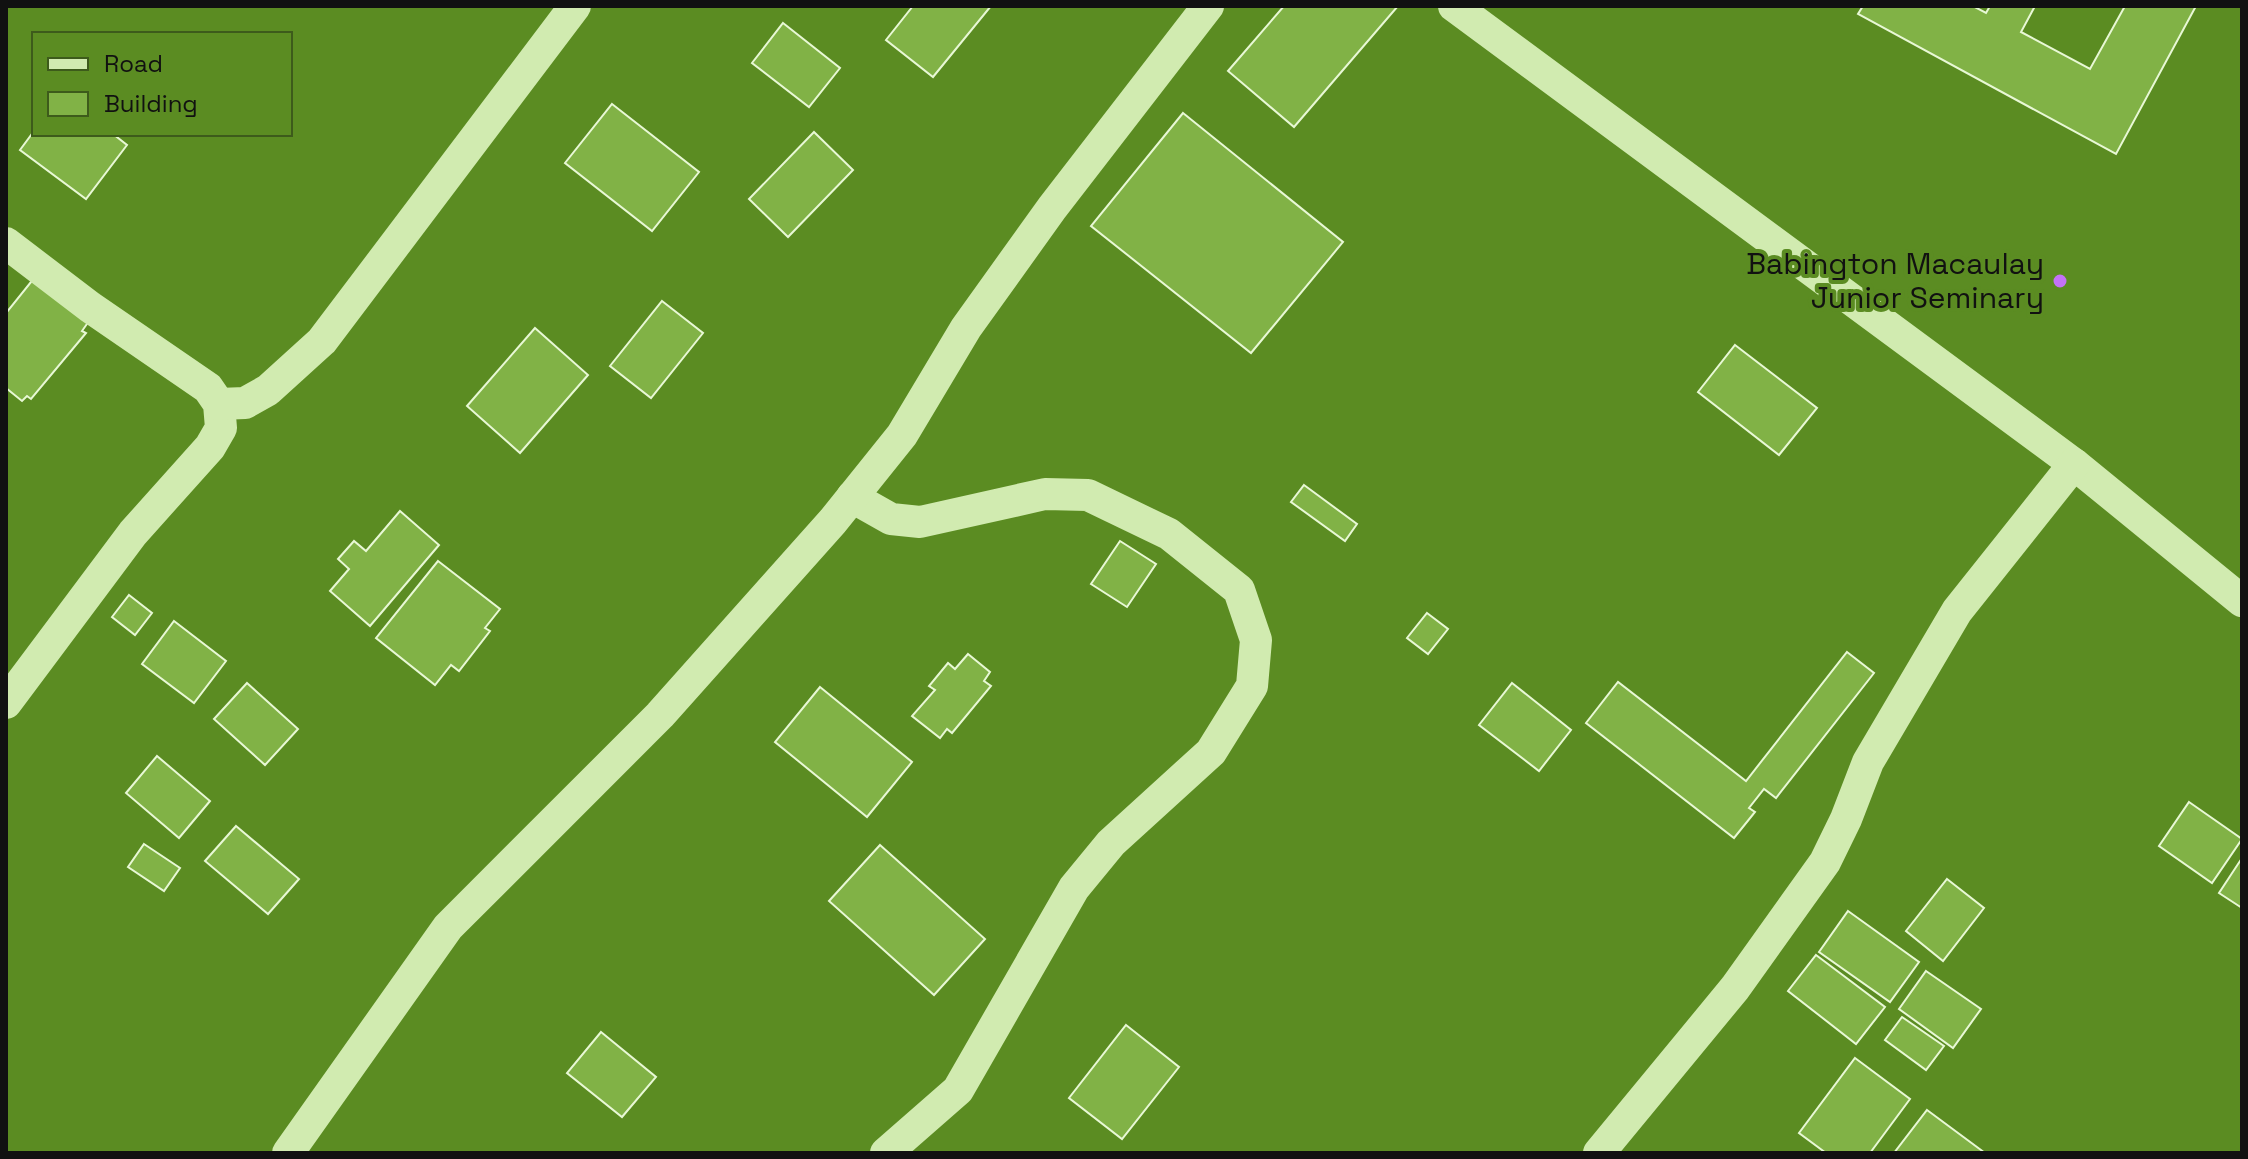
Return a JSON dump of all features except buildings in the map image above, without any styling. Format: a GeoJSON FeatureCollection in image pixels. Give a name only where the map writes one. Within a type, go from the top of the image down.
{"type":"FeatureCollection","features":[{"type":"Feature","properties":{"kind":"street"},"geometry":{"type":"LineString","coordinates":[[219,404],[245,403],[268,390],[322,341],[575,6]]}},
{"type":"Feature","properties":{"kind":"street"},"geometry":{"type":"LineString","coordinates":[[288,1153],[448,927],[660,715],[852,497],[902,435],[966,328],[1052,208],[1208,6]]}},
{"type":"Feature","properties":{"kind":"street"},"geometry":{"type":"LineString","coordinates":[[1454,6],[2074,464],[2242,601]]}},
{"type":"Feature","properties":{"kind":"street"},"geometry":{"type":"LineString","coordinates":[[6,243],[90,307],[208,388],[219,404],[221,428],[210,447],[133,533],[6,703]]}},
{"type":"Feature","properties":{"kind":"street"},"geometry":{"type":"LineString","coordinates":[[1599,1153],[1735,988],[1825,862],[1868,762],[1957,611],[2074,464]]}},
{"type":"Feature","properties":{"kind":"street"},"geometry":{"type":"LineString","coordinates":[[852,497],[891,519],[920,522],[1045,494],[1088,495],[1169,534],[1239,590],[1256,640],[1252,686],[1211,752],[1111,843],[1074,888],[958,1090],[886,1153]]}},
{"type":"Feature","properties":{"kind":"place","name":"Babington Macaulay Junior Seminary"},"geometry":{"type":"Point","coordinates":[2060,281]}}]}
